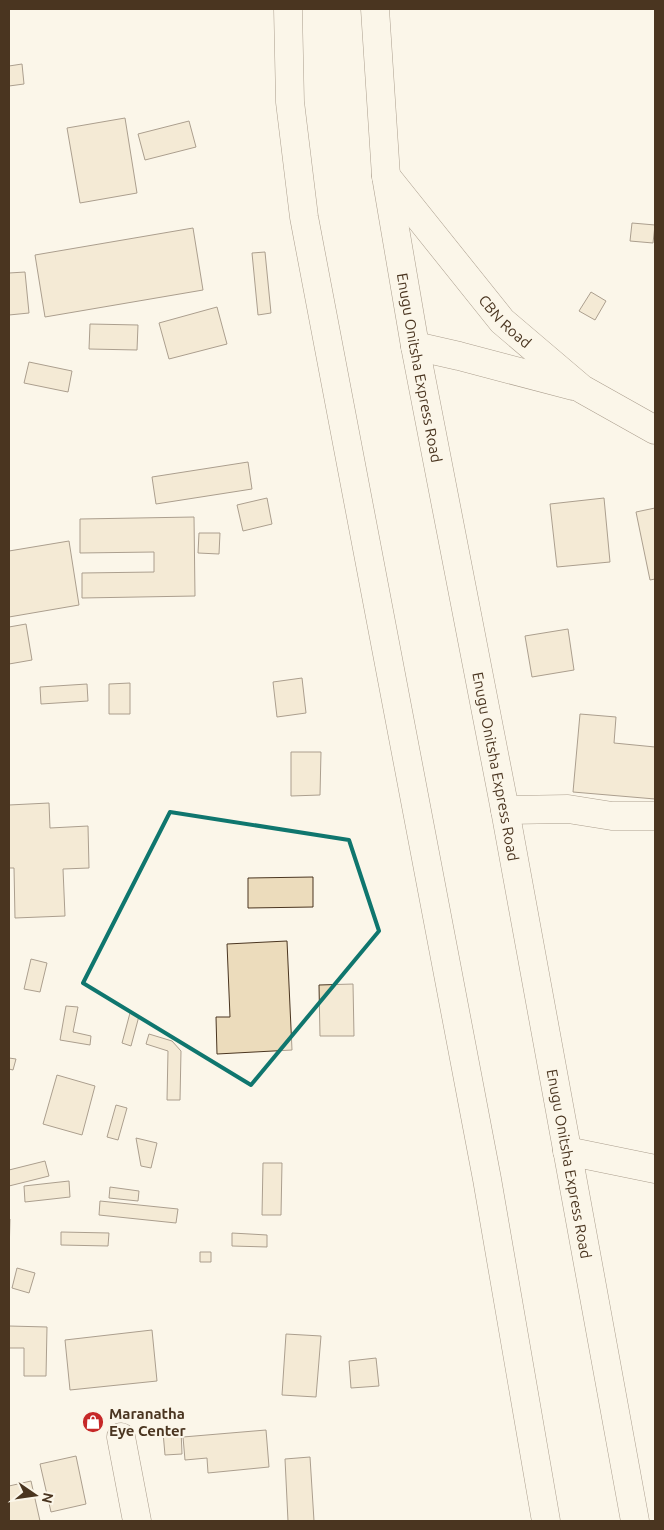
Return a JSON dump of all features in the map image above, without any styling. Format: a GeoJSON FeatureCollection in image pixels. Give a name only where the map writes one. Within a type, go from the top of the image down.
{"type":"FeatureCollection","features":[{"type":"Feature","properties":{"kind":"main road"},"geometry":{"type":"LineString","coordinates":[[288,9],[290,102],[304,217],[485,1170],[546,1521]]}},
{"type":"Feature","properties":{"kind":"main road","name":"Enugu Onitsha Express Road"},"geometry":{"type":"LineString","coordinates":[[375,9],[386,176],[415,346],[504,810],[636,1521]]}},
{"type":"Feature","properties":{"kind":"main road","name":"CBN Road"},"geometry":{"type":"LineString","coordinates":[[386,176],[502,321],[582,389],[655,430]]}},
{"type":"Feature","properties":{"kind":"main road"},"geometry":{"type":"LineString","coordinates":[[415,346],[485,362],[582,389]]}},
{"type":"Feature","properties":{"kind":"main road"},"geometry":{"type":"LineString","coordinates":[[504,810],[568,809],[612,816],[655,816]]}},
{"type":"Feature","properties":{"kind":"main road"},"geometry":{"type":"LineString","coordinates":[[567,1151],[655,1169]]}},
{"type":"Feature","properties":{"kind":"main road"},"geometry":{"type":"LineString","coordinates":[[121,1438],[137,1521]]}},
{"type":"Feature","properties":{"kind":"highlighted area"},"geometry":{"type":"Polygon","coordinates":[[[170,812],[349,840],[379,931],[251,1085],[83,983],[170,812]]]}},
{"type":"Feature","properties":{"kind":"building"},"geometry":{"type":"Polygon","coordinates":[[[22,64],[24,84],[9,86],[9,66],[22,64]]]}},
{"type":"Feature","properties":{"kind":"building"},"geometry":{"type":"Polygon","coordinates":[[[125,118],[137,193],[80,203],[67,128],[125,118]]]}},
{"type":"Feature","properties":{"kind":"building"},"geometry":{"type":"Polygon","coordinates":[[[189,121],[196,147],[145,160],[138,134],[189,121]]]}},
{"type":"Feature","properties":{"kind":"building"},"geometry":{"type":"Polygon","coordinates":[[[632,223],[655,225],[653,243],[630,241],[632,223]]]}},
{"type":"Feature","properties":{"kind":"building"},"geometry":{"type":"Polygon","coordinates":[[[193,228],[203,290],[45,317],[35,255],[193,228]]]}},
{"type":"Feature","properties":{"kind":"building"},"geometry":{"type":"Polygon","coordinates":[[[265,252],[271,313],[258,315],[252,253],[265,252]]]}},
{"type":"Feature","properties":{"kind":"building"},"geometry":{"type":"Polygon","coordinates":[[[25,272],[29,313],[9,315],[9,273],[25,272]]]}},
{"type":"Feature","properties":{"kind":"building"},"geometry":{"type":"Polygon","coordinates":[[[591,292],[606,301],[595,320],[579,311],[591,292]]]}},
{"type":"Feature","properties":{"kind":"building"},"geometry":{"type":"Polygon","coordinates":[[[217,307],[227,344],[169,359],[159,323],[217,307]]]}},
{"type":"Feature","properties":{"kind":"building"},"geometry":{"type":"Polygon","coordinates":[[[90,324],[138,325],[137,350],[89,349],[90,324]]]}},
{"type":"Feature","properties":{"kind":"building"},"geometry":{"type":"Polygon","coordinates":[[[29,362],[72,371],[68,392],[24,383],[29,362]]]}},
{"type":"Feature","properties":{"kind":"building"},"geometry":{"type":"Polygon","coordinates":[[[248,462],[252,489],[156,504],[152,477],[248,462]]]}},
{"type":"Feature","properties":{"kind":"building"},"geometry":{"type":"Polygon","coordinates":[[[267,498],[272,524],[243,531],[237,505],[267,498]]]}},
{"type":"Feature","properties":{"kind":"building"},"geometry":{"type":"Polygon","coordinates":[[[604,498],[610,562],[557,567],[550,504],[604,498]]]}},
{"type":"Feature","properties":{"kind":"building"},"geometry":{"type":"Polygon","coordinates":[[[655,508],[655,579],[650,580],[636,512],[655,508]]]}},
{"type":"Feature","properties":{"kind":"building"},"geometry":{"type":"Polygon","coordinates":[[[194,517],[195,596],[82,598],[82,573],[154,572],[154,552],[80,553],[80,519],[194,517]]]}},
{"type":"Feature","properties":{"kind":"building"},"geometry":{"type":"Polygon","coordinates":[[[199,533],[220,533],[219,554],[198,553],[199,533]]]}},
{"type":"Feature","properties":{"kind":"building"},"geometry":{"type":"Polygon","coordinates":[[[69,541],[79,605],[9,617],[9,551],[69,541]]]}},
{"type":"Feature","properties":{"kind":"building"},"geometry":{"type":"Polygon","coordinates":[[[26,624],[32,660],[9,664],[9,627],[26,624]]]}},
{"type":"Feature","properties":{"kind":"building"},"geometry":{"type":"Polygon","coordinates":[[[568,629],[574,670],[532,677],[525,636],[568,629]]]}},
{"type":"Feature","properties":{"kind":"building"},"geometry":{"type":"Polygon","coordinates":[[[302,678],[306,713],[277,717],[273,682],[302,678]]]}},
{"type":"Feature","properties":{"kind":"building"},"geometry":{"type":"Polygon","coordinates":[[[130,683],[130,714],[109,714],[109,684],[130,683]]]}},
{"type":"Feature","properties":{"kind":"building"},"geometry":{"type":"Polygon","coordinates":[[[87,684],[88,701],[41,704],[40,687],[87,684]]]}},
{"type":"Feature","properties":{"kind":"building"},"geometry":{"type":"Polygon","coordinates":[[[580,714],[616,717],[614,743],[655,747],[655,799],[573,792],[580,714]]]}},
{"type":"Feature","properties":{"kind":"building"},"geometry":{"type":"Polygon","coordinates":[[[291,752],[321,752],[320,795],[291,796],[291,752]]]}},
{"type":"Feature","properties":{"kind":"building"},"geometry":{"type":"Polygon","coordinates":[[[49,803],[50,828],[88,826],[89,868],[63,869],[65,916],[15,918],[14,868],[9,868],[9,805],[49,803]]]}},
{"type":"Feature","properties":{"kind":"building"},"geometry":{"type":"Polygon","coordinates":[[[313,877],[313,907],[248,908],[248,878],[313,877]]]}},
{"type":"Feature","properties":{"kind":"building"},"geometry":{"type":"Polygon","coordinates":[[[287,941],[292,1050],[217,1054],[216,1017],[230,1017],[227,944],[287,941]]]}},
{"type":"Feature","properties":{"kind":"building"},"geometry":{"type":"Polygon","coordinates":[[[31,959],[47,963],[40,992],[24,989],[31,959]]]}},
{"type":"Feature","properties":{"kind":"building"},"geometry":{"type":"Polygon","coordinates":[[[353,984],[354,1036],[320,1036],[319,985],[353,984]]]}},
{"type":"Feature","properties":{"kind":"building"},"geometry":{"type":"Polygon","coordinates":[[[66,1006],[78,1007],[73,1032],[91,1036],[90,1045],[60,1040],[66,1006]]]}},
{"type":"Feature","properties":{"kind":"building"},"geometry":{"type":"Polygon","coordinates":[[[130,1013],[139,1016],[131,1046],[122,1043],[130,1013]]]}},
{"type":"Feature","properties":{"kind":"building"},"geometry":{"type":"Polygon","coordinates":[[[149,1034],[172,1041],[181,1051],[180,1100],[167,1100],[168,1051],[146,1044],[149,1034]]]}},
{"type":"Feature","properties":{"kind":"building"},"geometry":{"type":"Polygon","coordinates":[[[9,1058],[16,1059],[13,1070],[9,1069],[9,1058]]]}},
{"type":"Feature","properties":{"kind":"building"},"geometry":{"type":"Polygon","coordinates":[[[57,1075],[95,1086],[82,1135],[43,1124],[57,1075]]]}},
{"type":"Feature","properties":{"kind":"building"},"geometry":{"type":"Polygon","coordinates":[[[116,1105],[127,1108],[118,1140],[107,1137],[116,1105]]]}},
{"type":"Feature","properties":{"kind":"building"},"geometry":{"type":"Polygon","coordinates":[[[136,1138],[157,1143],[151,1168],[141,1166],[136,1138]]]}},
{"type":"Feature","properties":{"kind":"building"},"geometry":{"type":"Polygon","coordinates":[[[45,1161],[49,1176],[9,1186],[9,1170],[45,1161]]]}},
{"type":"Feature","properties":{"kind":"building"},"geometry":{"type":"Polygon","coordinates":[[[263,1163],[282,1163],[281,1215],[262,1215],[263,1163]]]}},
{"type":"Feature","properties":{"kind":"building"},"geometry":{"type":"Polygon","coordinates":[[[69,1181],[70,1197],[25,1202],[24,1186],[69,1181]]]}},
{"type":"Feature","properties":{"kind":"building"},"geometry":{"type":"Polygon","coordinates":[[[110,1187],[139,1191],[138,1201],[109,1198],[110,1187]]]}},
{"type":"Feature","properties":{"kind":"building"},"geometry":{"type":"Polygon","coordinates":[[[100,1201],[178,1209],[176,1223],[99,1215],[100,1201]]]}},
{"type":"Feature","properties":{"kind":"building"},"geometry":{"type":"Polygon","coordinates":[[[9,1219],[10,1219],[9,1255],[9,1219]]]}},
{"type":"Feature","properties":{"kind":"building"},"geometry":{"type":"Polygon","coordinates":[[[61,1232],[109,1233],[108,1246],[61,1245],[61,1232]]]}},
{"type":"Feature","properties":{"kind":"building"},"geometry":{"type":"Polygon","coordinates":[[[232,1233],[267,1235],[267,1247],[232,1246],[232,1233]]]}},
{"type":"Feature","properties":{"kind":"building"},"geometry":{"type":"Polygon","coordinates":[[[200,1252],[211,1252],[211,1262],[200,1262],[200,1252]]]}},
{"type":"Feature","properties":{"kind":"building"},"geometry":{"type":"Polygon","coordinates":[[[17,1268],[35,1273],[29,1293],[12,1288],[17,1268]]]}},
{"type":"Feature","properties":{"kind":"building"},"geometry":{"type":"Polygon","coordinates":[[[9,1326],[47,1327],[46,1376],[24,1376],[24,1348],[9,1348],[9,1326]]]}},
{"type":"Feature","properties":{"kind":"building"},"geometry":{"type":"Polygon","coordinates":[[[152,1330],[157,1381],[70,1390],[65,1340],[152,1330]]]}},
{"type":"Feature","properties":{"kind":"building"},"geometry":{"type":"Polygon","coordinates":[[[286,1334],[321,1336],[316,1397],[282,1395],[286,1334]]]}},
{"type":"Feature","properties":{"kind":"building"},"geometry":{"type":"Polygon","coordinates":[[[376,1358],[379,1386],[351,1388],[349,1361],[376,1358]]]}},
{"type":"Feature","properties":{"kind":"building"},"geometry":{"type":"Polygon","coordinates":[[[181,1430],[182,1454],[165,1455],[163,1432],[181,1430]]]}},
{"type":"Feature","properties":{"kind":"building"},"geometry":{"type":"Polygon","coordinates":[[[266,1430],[269,1467],[208,1473],[207,1458],[185,1460],[183,1437],[266,1430]]]}},
{"type":"Feature","properties":{"kind":"building"},"geometry":{"type":"Polygon","coordinates":[[[76,1456],[86,1504],[51,1512],[40,1464],[76,1456]]]}},
{"type":"Feature","properties":{"kind":"building"},"geometry":{"type":"Polygon","coordinates":[[[310,1457],[314,1521],[288,1521],[285,1459],[310,1457]]]}},
{"type":"Feature","properties":{"kind":"building"},"geometry":{"type":"Polygon","coordinates":[[[31,1481],[40,1521],[9,1521],[9,1486],[31,1481]]]}},
{"type":"Feature","properties":{"kind":"place","name":"Maranatha Eye Center"},"geometry":{"type":"Point","coordinates":[93,1422]}}]}
